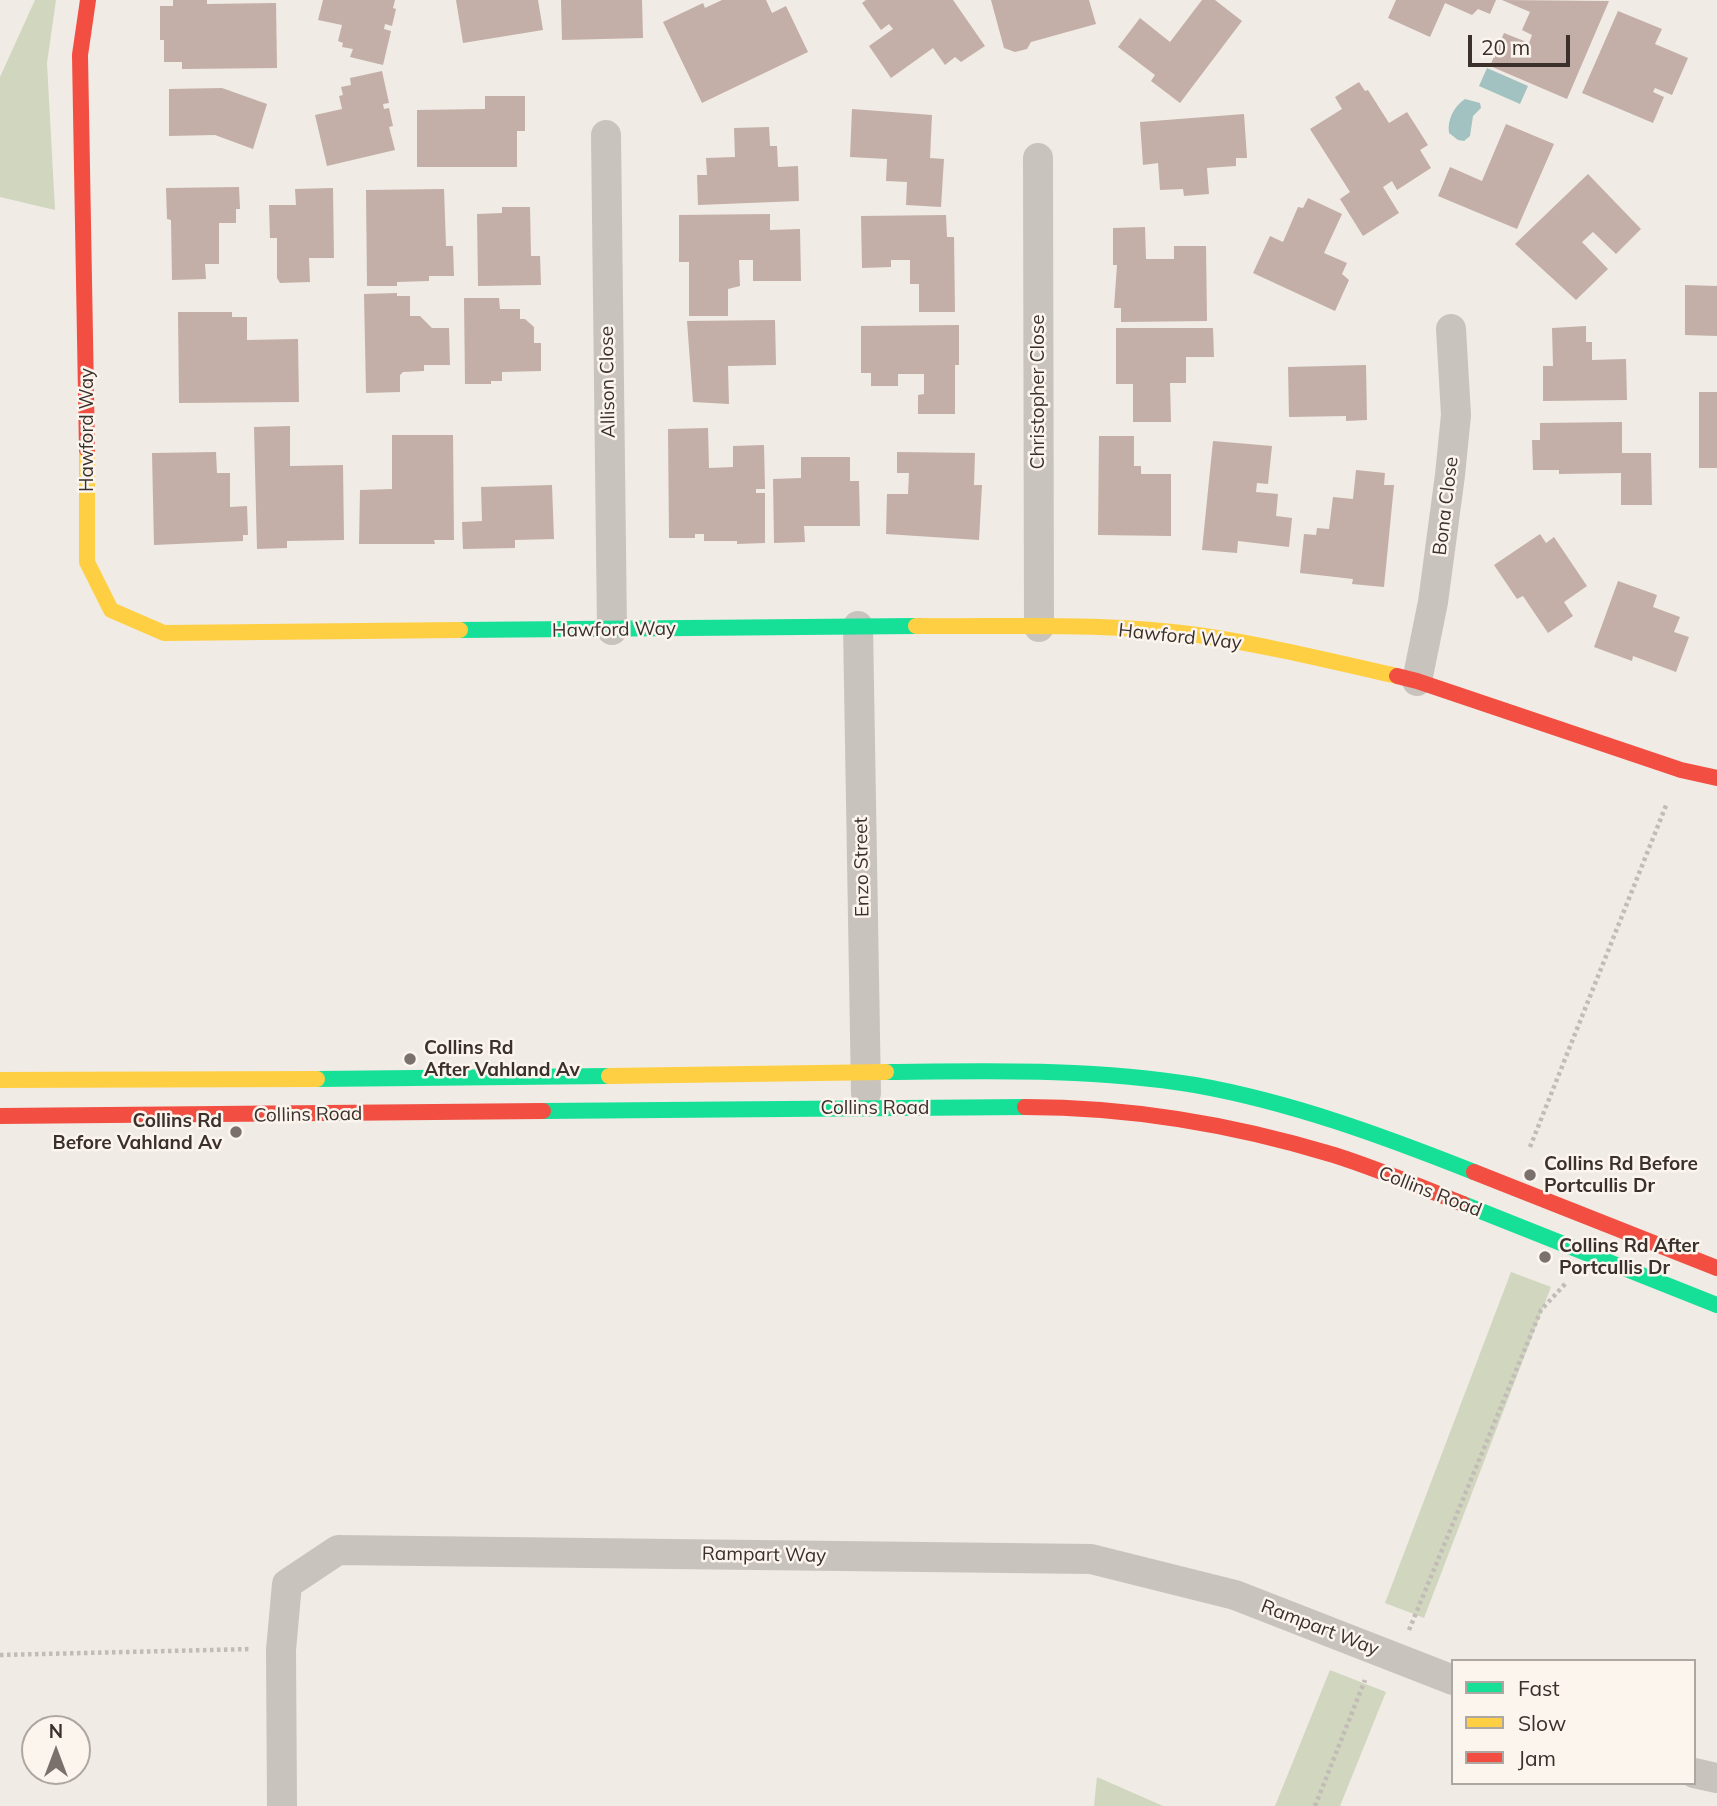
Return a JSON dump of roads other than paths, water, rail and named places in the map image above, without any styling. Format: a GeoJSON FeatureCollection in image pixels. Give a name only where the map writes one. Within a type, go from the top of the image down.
{"type":"FeatureCollection","features":[{"type":"Feature","properties":{"kind":"main road","name":"Hawford Way"},"geometry":{"type":"LineString","coordinates":[[88,0],[80,55],[87,360],[87,562],[111,610],[164,633],[858,626],[1119,629],[1197,635],[1295,652],[1417,681],[1681,770],[1717,778]]}},
{"type":"Feature","properties":{"kind":"main road","name":"Collins Road"},"geometry":{"type":"LineString","coordinates":[[0,1080],[280,1080],[982,1071],[1078,1074],[1193,1085],[1264,1100],[1388,1137],[1717,1268]]}},
{"type":"Feature","properties":{"kind":"main road","name":"Collins Road"},"geometry":{"type":"LineString","coordinates":[[0,1116],[866,1107],[1056,1107],[1139,1114],[1213,1125],[1333,1155],[1393,1176],[1717,1305]]}},
{"type":"Feature","properties":{"kind":"street","name":"Allison Close"},"geometry":{"type":"LineString","coordinates":[[606,135],[612,630]]}},
{"type":"Feature","properties":{"kind":"street","name":"Christopher Close"},"geometry":{"type":"LineString","coordinates":[[1038,158],[1039,627]]}},
{"type":"Feature","properties":{"kind":"street","name":"Bona Close"},"geometry":{"type":"LineString","coordinates":[[1417,681],[1433,602],[1456,415],[1451,329]]}},
{"type":"Feature","properties":{"kind":"street","name":"Enzo Street"},"geometry":{"type":"LineString","coordinates":[[858,626],[866,1107]]}},
{"type":"Feature","properties":{"kind":"street","name":"Rampart Way"},"geometry":{"type":"LineString","coordinates":[[282,1806],[281,1650],[287,1584],[338,1550],[1091,1559],[1235,1595],[1451,1679]]}},
{"type":"Feature","properties":{"kind":"street"},"geometry":{"type":"LineString","coordinates":[[1696,1773],[1717,1778]]}},
{"type":"Feature","properties":{"kind":"water"},"geometry":{"type":"Polygon","coordinates":[[[1487,68],[1528,86],[1520,104],[1479,86],[1487,68]]]}},
{"type":"Feature","properties":{"kind":"water"},"geometry":{"type":"Polygon","coordinates":[[[1465,99],[1480,103],[1481,108],[1473,116],[1470,136],[1464,141],[1449,133],[1449,123],[1458,105],[1465,99]]]}},
{"type":"Feature","properties":{"kind":"place","name":"Collins Rd After Vahland Av"},"geometry":{"type":"Point","coordinates":[410,1059]}},
{"type":"Feature","properties":{"kind":"place","name":"Collins Rd Before Vahland Av"},"geometry":{"type":"Point","coordinates":[236,1132]}},
{"type":"Feature","properties":{"kind":"place","name":"Collins Rd Before Portcullis Dr"},"geometry":{"type":"Point","coordinates":[1530,1175]}},
{"type":"Feature","properties":{"kind":"place","name":"Collins Rd After Portcullis Dr"},"geometry":{"type":"Point","coordinates":[1545,1257]}}]}
